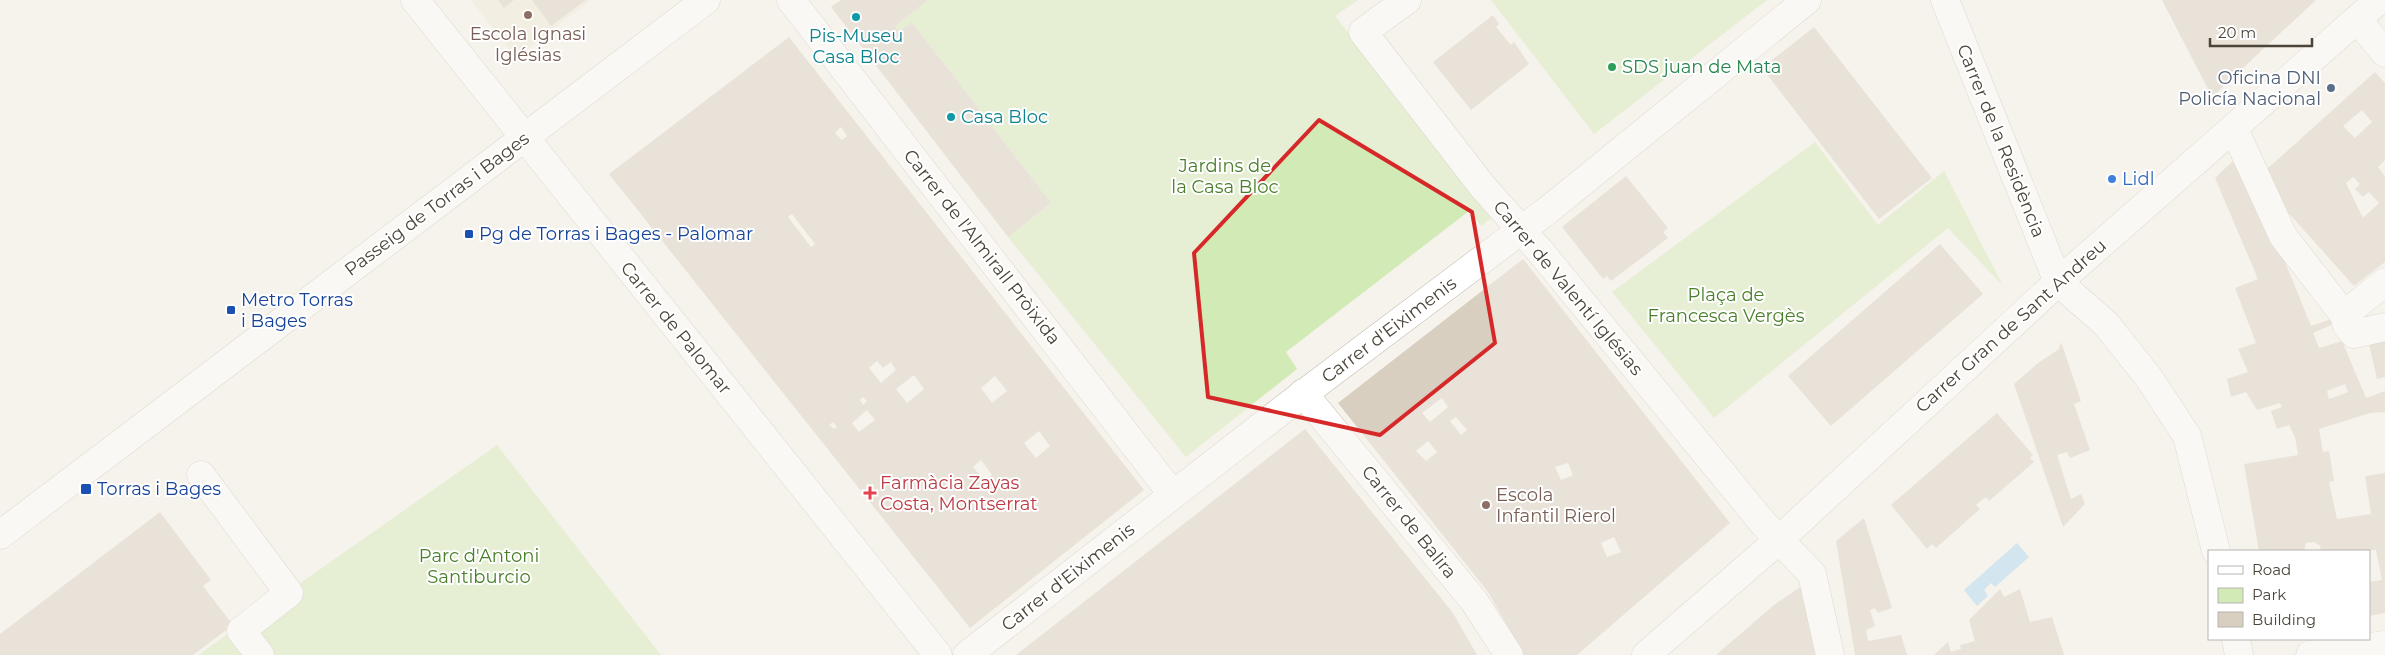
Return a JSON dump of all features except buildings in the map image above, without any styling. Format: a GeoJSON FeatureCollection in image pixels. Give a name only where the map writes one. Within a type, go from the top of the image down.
{"type":"FeatureCollection","features":[{"type":"Feature","properties":{"kind":"street","name":"Carrer de Palomar"},"geometry":{"type":"LineString","coordinates":[[415,0],[938,655]]}},
{"type":"Feature","properties":{"kind":"street","name":"Passeig de Torras i Bages"},"geometry":{"type":"LineString","coordinates":[[0,536],[706,0]]}},
{"type":"Feature","properties":{"kind":"street","name":"Carrer de l'Almirall Pròixida"},"geometry":{"type":"LineString","coordinates":[[791,0],[1173,495]]}},
{"type":"Feature","properties":{"kind":"street","name":"Carrer de Valentí Iglésias"},"geometry":{"type":"LineString","coordinates":[[1407,0],[1363,32],[1483,187],[1539,250],[1763,523],[1812,574],[1830,655]]}},
{"type":"Feature","properties":{"kind":"street","name":"Carrer d'Eiximenis"},"geometry":{"type":"LineString","coordinates":[[967,655],[1303,393],[1548,210],[1807,0]]}},
{"type":"Feature","properties":{"kind":"street","name":"Carrer de la Residència"},"geometry":{"type":"LineString","coordinates":[[1945,0],[2058,282]]}},
{"type":"Feature","properties":{"kind":"street","name":"Carrer Gran de Sant Andreu"},"geometry":{"type":"LineString","coordinates":[[1646,655],[1780,539],[2058,282],[2379,0]]}},
{"type":"Feature","properties":{"kind":"street"},"geometry":{"type":"LineString","coordinates":[[2357,19],[2385,53]]}},
{"type":"Feature","properties":{"kind":"street"},"geometry":{"type":"LineString","coordinates":[[2234,128],[2283,236],[2344,315],[2347,326],[2354,334],[2385,327]]}},
{"type":"Feature","properties":{"kind":"street"},"geometry":{"type":"LineString","coordinates":[[2058,282],[2106,324],[2149,378],[2187,436],[2216,550]]}},
{"type":"Feature","properties":{"kind":"street"},"geometry":{"type":"LineString","coordinates":[[2344,315],[2385,282]]}},
{"type":"Feature","properties":{"kind":"street","name":"Carrer de Balira"},"geometry":{"type":"LineString","coordinates":[[1303,393],[1474,601],[1509,655]]}},
{"type":"Feature","properties":{"kind":"street"},"geometry":{"type":"LineString","coordinates":[[202,475],[289,593],[241,631],[260,655]]}},
{"type":"Feature","properties":{"kind":"street"},"geometry":{"type":"LineString","coordinates":[[2236,640],[2239,655]]}},
{"type":"Feature","properties":{"kind":"street"},"geometry":{"type":"LineString","coordinates":[[2310,655],[2385,644]]}},
{"type":"Feature","properties":{"kind":"highlighted area"},"geometry":{"type":"Polygon","coordinates":[[[1319,120],[1472,212],[1495,343],[1380,435],[1208,397],[1194,253],[1319,120]]]}},
{"type":"Feature","properties":{"kind":"shaded area","name":"Escola Ignasi Iglésias"},"geometry":{"type":"Polygon","coordinates":[[[471,0],[591,0],[516,58],[471,0]]]}},
{"type":"Feature","properties":{"kind":"green space","name":"Jardins de la Casa Bloc"},"geometry":{"type":"Polygon","coordinates":[[[928,0],[1358,0],[1335,16],[1492,218],[1481,226],[1469,211],[1286,352],[1297,369],[1186,457],[1008,237],[1051,203],[912,22],[899,31],[895,26],[928,0]]]}},
{"type":"Feature","properties":{"kind":"green space","name":"SDS juan de Mata"},"geometry":{"type":"Polygon","coordinates":[[[1491,0],[1767,0],[1594,134],[1491,0]]]}},
{"type":"Feature","properties":{"kind":"green space","name":"Plaça de Francesca Vergès"},"geometry":{"type":"Polygon","coordinates":[[[1815,142],[1878,225],[1944,171],[2003,286],[1948,228],[1714,418],[1612,292],[1815,142]]]}},
{"type":"Feature","properties":{"kind":"green space","name":"Parc d'Antoni Santiburcio"},"geometry":{"type":"Polygon","coordinates":[[[497,445],[661,655],[198,655],[497,445]]]}},
{"type":"Feature","properties":{"kind":"water"},"geometry":{"type":"Polygon","coordinates":[[[2017,543],[2029,557],[1995,587],[1991,583],[1984,590],[1988,596],[1977,606],[1964,590],[2017,543]]]}},
{"type":"Feature","properties":{"kind":"place","name":"Escola Ignasi Iglésias"},"geometry":{"type":"Point","coordinates":[528,15]}},
{"type":"Feature","properties":{"kind":"place","name":"Pis-Museu Casa Bloc"},"geometry":{"type":"Point","coordinates":[856,17]}},
{"type":"Feature","properties":{"kind":"place","name":"SDS juan de Mata"},"geometry":{"type":"Point","coordinates":[1612,67]}},
{"type":"Feature","properties":{"kind":"place","name":"Oficina DNI Policía Nacional"},"geometry":{"type":"Point","coordinates":[2331,88]}},
{"type":"Feature","properties":{"kind":"place","name":"Casa Bloc"},"geometry":{"type":"Point","coordinates":[951,117]}},
{"type":"Feature","properties":{"kind":"place","name":"Lidl"},"geometry":{"type":"Point","coordinates":[2112,179]}},
{"type":"Feature","properties":{"kind":"place","name":"Pg de Torras i Bages - Palomar"},"geometry":{"type":"Point","coordinates":[469,234]}},
{"type":"Feature","properties":{"kind":"place","name":"Metro Torras i Bages"},"geometry":{"type":"Point","coordinates":[231,310]}},
{"type":"Feature","properties":{"kind":"place","name":"Torras i Bages"},"geometry":{"type":"Point","coordinates":[86,489]}},
{"type":"Feature","properties":{"kind":"place","name":"Farmàcia Zayas Costa, Montserrat"},"geometry":{"type":"Point","coordinates":[870,493]}},
{"type":"Feature","properties":{"kind":"place","name":"Escola Infantil Rierol"},"geometry":{"type":"Point","coordinates":[1486,505]}}]}
